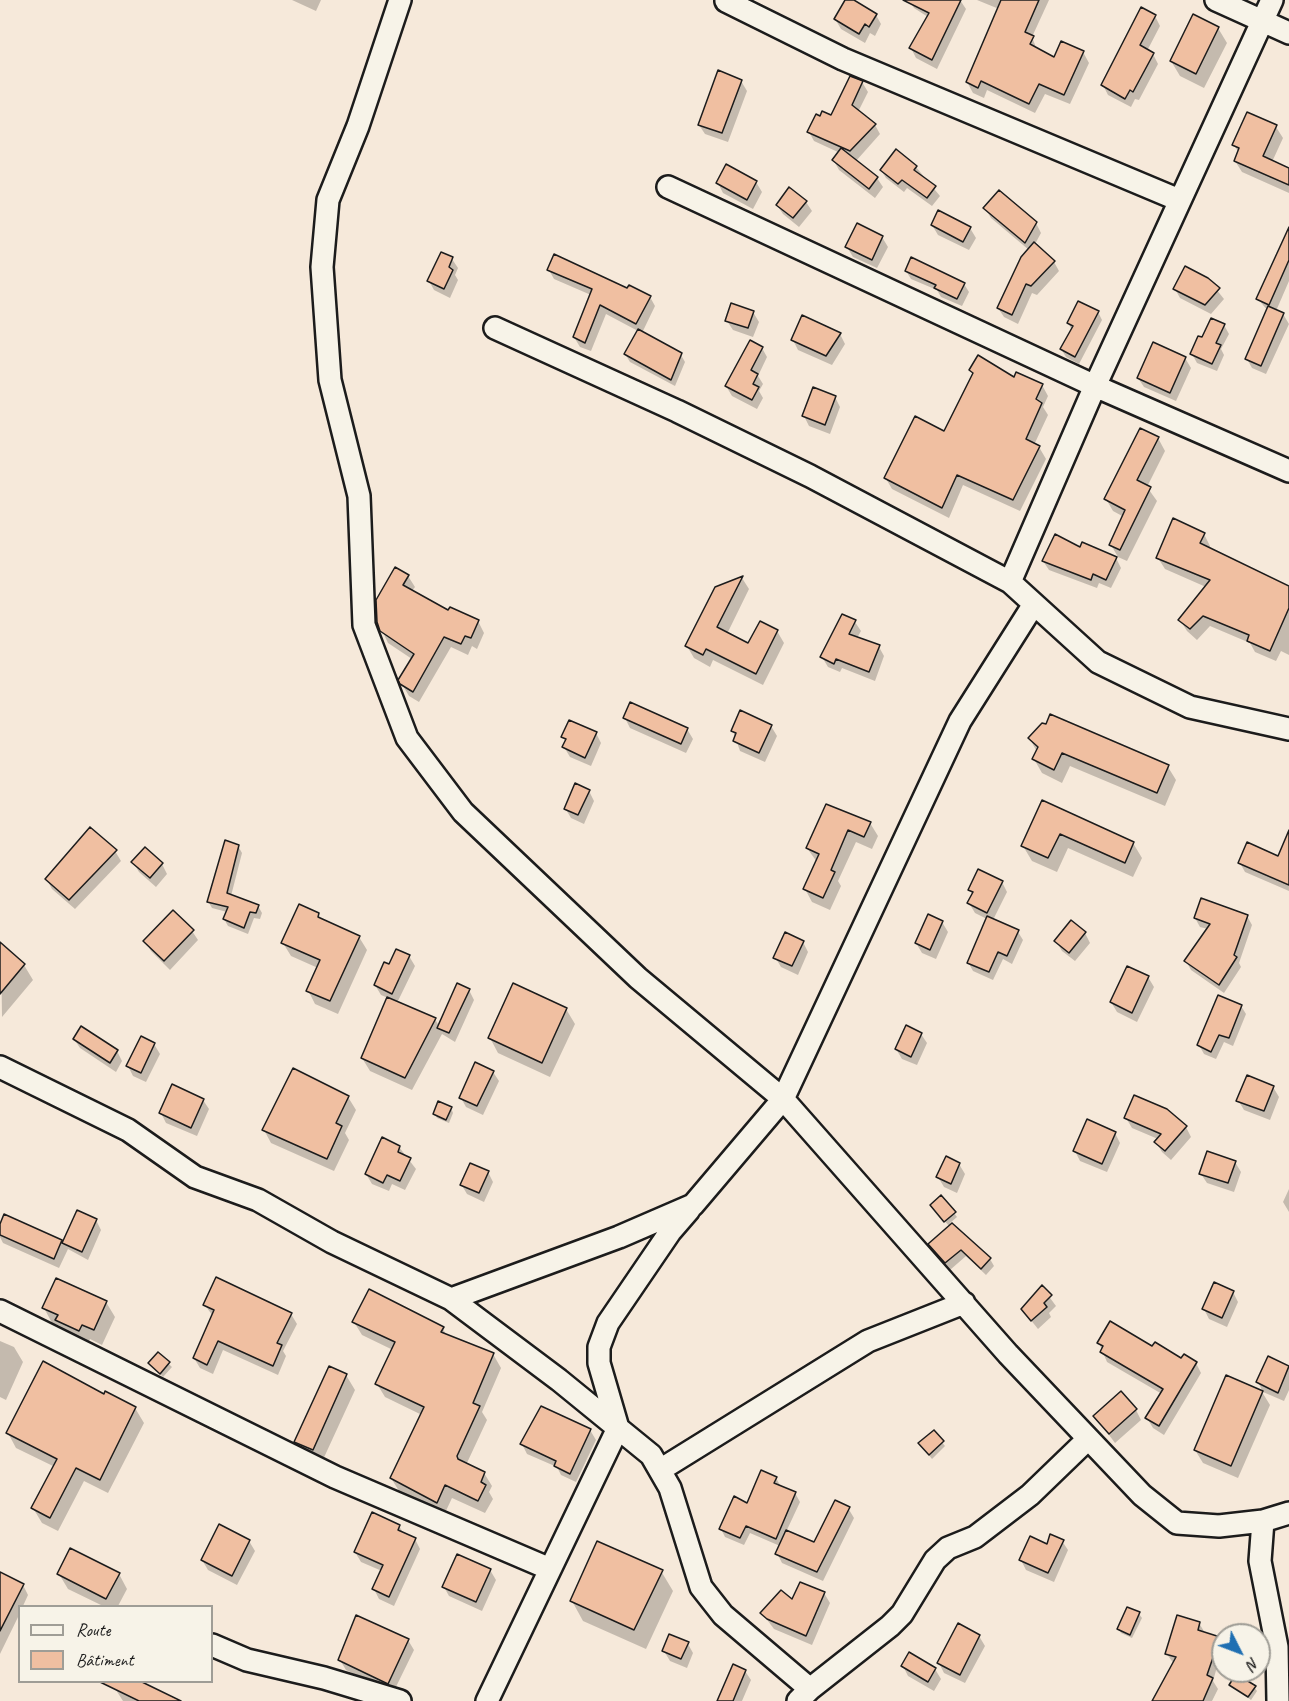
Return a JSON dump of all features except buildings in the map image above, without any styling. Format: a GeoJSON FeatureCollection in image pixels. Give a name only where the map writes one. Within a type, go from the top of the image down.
{"type":"FeatureCollection","features":[{"type":"Feature","properties":{"kind":"street"},"geometry":{"type":"LineString","coordinates":[[400,0],[358,126],[328,200],[322,267],[330,380],[359,496],[364,625],[407,738],[463,812],[638,978],[783,1099],[964,1303],[1088,1439],[1143,1495],[1178,1523],[1219,1527],[1263,1521],[1289,1510]]}},
{"type":"Feature","properties":{"kind":"street"},"geometry":{"type":"LineString","coordinates":[[1216,0],[1289,33]]}},
{"type":"Feature","properties":{"kind":"street"},"geometry":{"type":"LineString","coordinates":[[1010,582],[1095,386],[1272,0]]}},
{"type":"Feature","properties":{"kind":"street"},"geometry":{"type":"LineString","coordinates":[[726,1],[843,59],[1179,200]]}},
{"type":"Feature","properties":{"kind":"street"},"geometry":{"type":"LineString","coordinates":[[668,187],[1095,386],[1289,471]]}},
{"type":"Feature","properties":{"kind":"street"},"geometry":{"type":"LineString","coordinates":[[495,327],[677,411],[810,476],[1010,582],[1098,662],[1190,707],[1289,729]]}},
{"type":"Feature","properties":{"kind":"street"},"geometry":{"type":"LineString","coordinates":[[487,1701],[618,1428],[599,1363],[599,1347],[608,1323],[670,1232],[783,1099],[960,721],[1034,604]]}},
{"type":"Feature","properties":{"kind":"street"},"geometry":{"type":"LineString","coordinates":[[0,1067],[128,1130],[195,1177],[258,1200],[332,1242],[451,1299],[618,1428],[651,1455],[670,1488],[701,1587],[723,1615],[804,1695],[902,1614],[935,1560],[948,1548],[975,1537],[1030,1495],[1088,1439]]}},
{"type":"Feature","properties":{"kind":"street"},"geometry":{"type":"LineString","coordinates":[[451,1299],[619,1237],[693,1205]]}},
{"type":"Feature","properties":{"kind":"street"},"geometry":{"type":"LineString","coordinates":[[660,1470],[868,1341],[964,1303]]}},
{"type":"Feature","properties":{"kind":"street"},"geometry":{"type":"LineString","coordinates":[[0,1311],[335,1477],[550,1569]]}},
{"type":"Feature","properties":{"kind":"street"},"geometry":{"type":"LineString","coordinates":[[1263,1521],[1260,1561],[1277,1647],[1278,1701]]}},
{"type":"Feature","properties":{"kind":"street"},"geometry":{"type":"LineString","coordinates":[[213,1644],[247,1660],[324,1678],[400,1701]]}}]}
